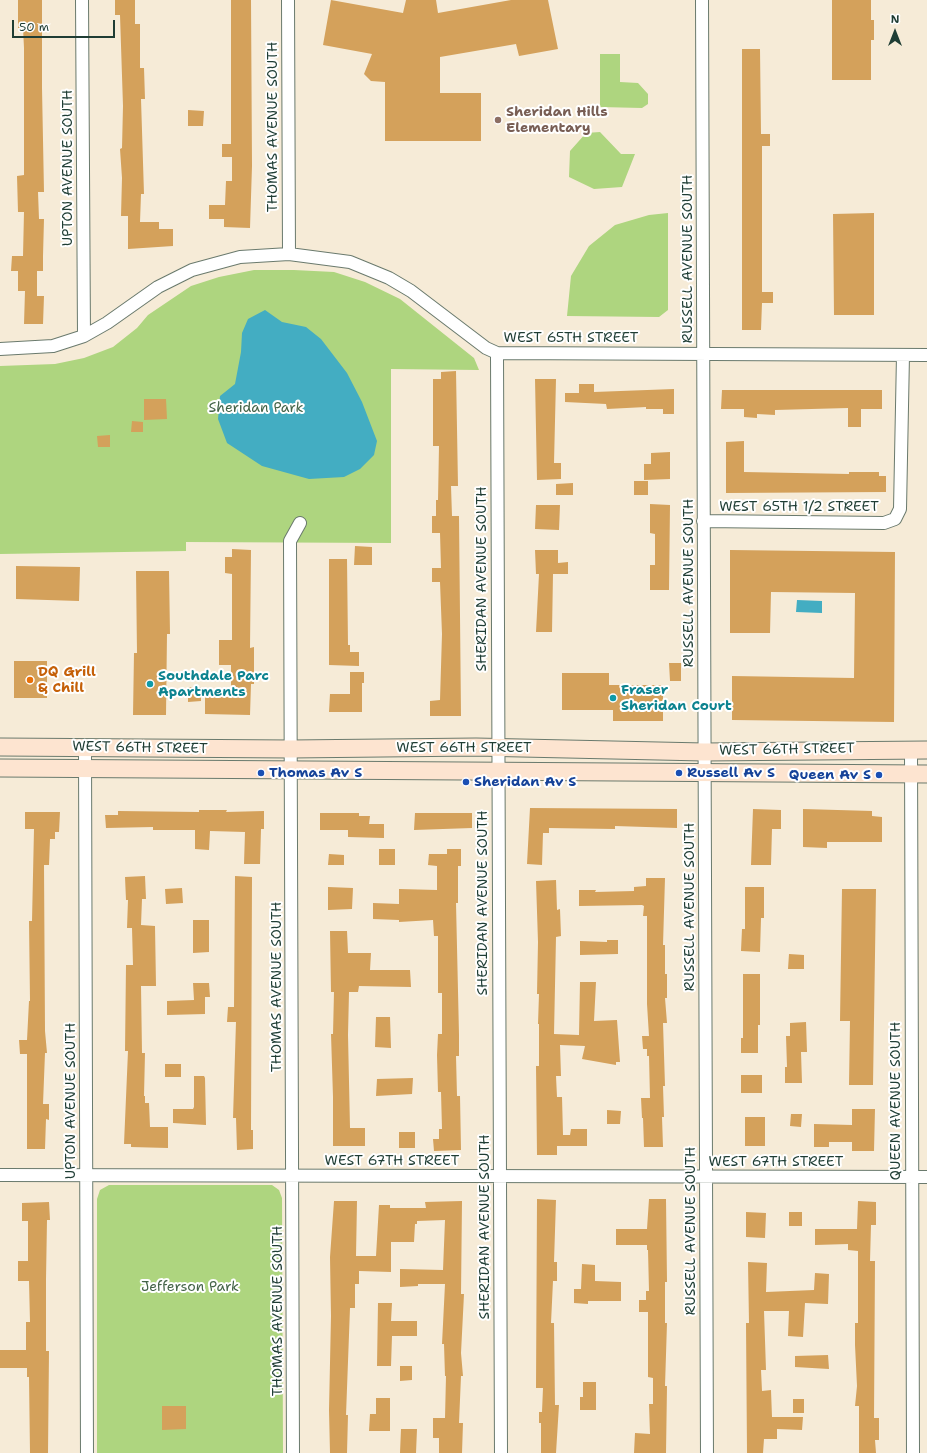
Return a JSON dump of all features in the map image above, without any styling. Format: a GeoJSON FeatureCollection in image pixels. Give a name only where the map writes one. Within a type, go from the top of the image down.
{"type":"FeatureCollection","features":[{"type":"Feature","properties":{"kind":"main road","name":"WEST 66TH STREET"},"geometry":{"type":"LineString","coordinates":[[0,747],[291,750],[498,747],[704,752],[919,750]]}},
{"type":"Feature","properties":{"kind":"main road","name":"WEST 66TH STREET"},"geometry":{"type":"LineString","coordinates":[[0,768],[704,771],[927,774]]}},
{"type":"Feature","properties":{"kind":"street","name":"UPTON AVENUE SOUTH"},"geometry":{"type":"LineString","coordinates":[[82,0],[84,336]]}},
{"type":"Feature","properties":{"kind":"street","name":"THOMAS AVENUE SOUTH"},"geometry":{"type":"LineString","coordinates":[[288,0],[289,254]]}},
{"type":"Feature","properties":{"kind":"street","name":"RUSSELL AVENUE SOUTH"},"geometry":{"type":"LineString","coordinates":[[702,0],[707,1453]]}},
{"type":"Feature","properties":{"kind":"street","name":"WEST 65TH STREET"},"geometry":{"type":"LineString","coordinates":[[0,349],[53,346],[84,336],[107,323],[158,286],[192,270],[240,257],[289,254],[350,262],[389,278],[411,291],[486,348],[497,353],[927,355]]}},
{"type":"Feature","properties":{"kind":"street","name":"SHERIDAN AVENUE SOUTH"},"geometry":{"type":"LineString","coordinates":[[497,353],[501,1453]]}},
{"type":"Feature","properties":{"kind":"street","name":"WEST 65TH 1/2 STREET"},"geometry":{"type":"LineString","coordinates":[[703,521],[884,523],[895,519],[900,509],[903,355]]}},
{"type":"Feature","properties":{"kind":"street","name":"THOMAS AVENUE SOUTH"},"geometry":{"type":"LineString","coordinates":[[293,1453],[290,541],[300,523]]}},
{"type":"Feature","properties":{"kind":"street","name":"UPTON AVENUE SOUTH"},"geometry":{"type":"LineString","coordinates":[[85,748],[88,1453]]}},
{"type":"Feature","properties":{"kind":"street","name":"QUEEN AVENUE SOUTH"},"geometry":{"type":"LineString","coordinates":[[913,1453],[910,774],[919,750]]}},
{"type":"Feature","properties":{"kind":"street","name":"WEST 67TH STREET"},"geometry":{"type":"LineString","coordinates":[[0,1175],[927,1177]]}},
{"type":"Feature","properties":{"kind":"green space"},"geometry":{"type":"Polygon","coordinates":[[[600,54],[620,54],[620,82],[638,83],[648,94],[648,104],[642,108],[600,107],[600,54]]]}},
{"type":"Feature","properties":{"kind":"green space"},"geometry":{"type":"Polygon","coordinates":[[[600,132],[621,154],[635,154],[622,187],[594,189],[569,177],[570,151],[586,133],[600,132]]]}},
{"type":"Feature","properties":{"kind":"green space"},"geometry":{"type":"Polygon","coordinates":[[[668,213],[668,310],[659,317],[567,316],[571,276],[589,246],[615,225],[649,215],[668,213]]]}},
{"type":"Feature","properties":{"kind":"green space","name":"Sheridan Park"},"geometry":{"type":"Polygon","coordinates":[[[254,270],[334,272],[365,282],[400,299],[474,358],[479,370],[391,369],[391,543],[186,542],[186,551],[0,554],[0,366],[55,364],[84,358],[113,347],[137,328],[148,315],[191,286],[219,277],[254,270]]]}},
{"type":"Feature","properties":{"kind":"green space","name":"Jefferson Park"},"geometry":{"type":"Polygon","coordinates":[[[109,1185],[272,1185],[279,1190],[282,1198],[283,1453],[97,1453],[97,1199],[100,1190],[109,1185]]]}},
{"type":"Feature","properties":{"kind":"water"},"geometry":{"type":"Polygon","coordinates":[[[265,310],[282,322],[306,327],[321,339],[347,373],[362,402],[377,441],[374,455],[360,469],[344,477],[309,479],[262,466],[227,443],[218,419],[220,396],[235,384],[241,352],[242,333],[248,319],[265,310]]]}},
{"type":"Feature","properties":{"kind":"water"},"geometry":{"type":"Polygon","coordinates":[[[797,600],[822,601],[822,613],[796,612],[797,600]]]}},
{"type":"Feature","properties":{"kind":"building"},"geometry":{"type":"Polygon","coordinates":[[[18,0],[42,0],[44,192],[38,192],[39,219],[44,219],[43,271],[37,271],[37,296],[44,296],[43,324],[24,324],[25,291],[18,291],[18,271],[11,271],[12,256],[23,256],[24,212],[18,212],[17,176],[24,175],[24,48],[23,28],[18,28],[18,0]]]}},
{"type":"Feature","properties":{"kind":"building"},"geometry":{"type":"Polygon","coordinates":[[[115,0],[135,0],[135,24],[140,24],[140,68],[144,68],[145,99],[141,99],[144,194],[141,194],[140,222],[159,222],[159,229],[173,229],[173,246],[128,249],[128,216],[121,216],[122,178],[120,149],[122,148],[123,106],[120,15],[115,15],[115,0]]]}},
{"type":"Feature","properties":{"kind":"building"},"geometry":{"type":"Polygon","coordinates":[[[231,0],[251,0],[252,166],[250,228],[224,227],[224,219],[209,219],[209,205],[225,205],[226,181],[232,181],[232,157],[222,157],[222,144],[231,144],[231,0]]]}},
{"type":"Feature","properties":{"kind":"building"},"geometry":{"type":"Polygon","coordinates":[[[331,0],[403,13],[406,0],[436,0],[438,13],[511,0],[548,0],[558,49],[519,56],[516,44],[440,57],[440,93],[481,93],[481,141],[385,141],[385,82],[371,81],[364,74],[372,54],[323,45],[331,0]]]}},
{"type":"Feature","properties":{"kind":"building"},"geometry":{"type":"Polygon","coordinates":[[[832,0],[871,0],[871,20],[874,20],[874,40],[871,40],[871,80],[832,80],[832,0]]]}},
{"type":"Feature","properties":{"kind":"building"},"geometry":{"type":"Polygon","coordinates":[[[742,49],[760,49],[761,134],[770,134],[770,146],[762,146],[762,292],[773,292],[773,303],[762,303],[761,330],[742,330],[742,49]]]}},
{"type":"Feature","properties":{"kind":"building"},"geometry":{"type":"Polygon","coordinates":[[[188,110],[204,111],[203,126],[188,126],[188,110]]]}},
{"type":"Feature","properties":{"kind":"building"},"geometry":{"type":"Polygon","coordinates":[[[874,213],[874,315],[834,315],[833,214],[874,213]]]}},
{"type":"Feature","properties":{"kind":"building"},"geometry":{"type":"Polygon","coordinates":[[[456,371],[458,486],[451,486],[452,516],[459,516],[461,716],[430,716],[430,701],[440,700],[442,634],[440,582],[432,582],[432,568],[441,568],[440,533],[432,533],[432,516],[436,516],[436,500],[438,500],[439,446],[433,446],[433,379],[441,379],[441,372],[456,371]]]}},
{"type":"Feature","properties":{"kind":"building"},"geometry":{"type":"Polygon","coordinates":[[[535,379],[556,379],[554,463],[561,463],[561,479],[537,480],[535,379]]]}},
{"type":"Feature","properties":{"kind":"building"},"geometry":{"type":"Polygon","coordinates":[[[579,384],[594,384],[594,392],[674,389],[674,414],[663,414],[663,409],[646,409],[646,407],[607,409],[606,404],[565,402],[565,393],[579,393],[579,384]]]}},
{"type":"Feature","properties":{"kind":"building"},"geometry":{"type":"Polygon","coordinates":[[[722,390],[882,390],[882,409],[861,409],[861,427],[848,427],[848,408],[775,410],[775,415],[757,414],[757,418],[744,417],[744,409],[721,409],[722,390]]]}},
{"type":"Feature","properties":{"kind":"building"},"geometry":{"type":"Polygon","coordinates":[[[144,399],[166,399],[167,419],[144,420],[144,399]]]}},
{"type":"Feature","properties":{"kind":"building"},"geometry":{"type":"Polygon","coordinates":[[[132,421],[143,422],[143,432],[131,432],[132,421]]]}},
{"type":"Feature","properties":{"kind":"building"},"geometry":{"type":"Polygon","coordinates":[[[110,435],[110,447],[98,447],[97,436],[110,435]]]}},
{"type":"Feature","properties":{"kind":"building"},"geometry":{"type":"Polygon","coordinates":[[[744,441],[744,472],[849,474],[849,472],[879,472],[879,476],[886,476],[886,492],[726,493],[726,442],[744,441]]]}},
{"type":"Feature","properties":{"kind":"building"},"geometry":{"type":"Polygon","coordinates":[[[670,452],[670,479],[644,480],[644,464],[651,464],[651,453],[670,452]]]}},
{"type":"Feature","properties":{"kind":"building"},"geometry":{"type":"Polygon","coordinates":[[[634,481],[648,481],[648,495],[634,495],[634,481]]]}},
{"type":"Feature","properties":{"kind":"building"},"geometry":{"type":"Polygon","coordinates":[[[573,483],[573,495],[556,495],[556,484],[573,483]]]}},
{"type":"Feature","properties":{"kind":"building"},"geometry":{"type":"Polygon","coordinates":[[[650,504],[670,505],[669,590],[650,590],[650,565],[655,565],[655,534],[650,533],[650,504]]]}},
{"type":"Feature","properties":{"kind":"building"},"geometry":{"type":"Polygon","coordinates":[[[536,505],[560,505],[559,530],[535,529],[536,505]]]}},
{"type":"Feature","properties":{"kind":"building"},"geometry":{"type":"Polygon","coordinates":[[[355,546],[372,547],[372,565],[354,565],[355,546]]]}},
{"type":"Feature","properties":{"kind":"building"},"geometry":{"type":"Polygon","coordinates":[[[232,549],[251,550],[250,648],[254,647],[254,684],[251,684],[250,715],[205,714],[205,696],[231,697],[231,665],[219,665],[219,640],[232,640],[232,574],[225,573],[225,557],[232,557],[232,549]]]}},
{"type":"Feature","properties":{"kind":"building"},"geometry":{"type":"Polygon","coordinates":[[[535,550],[558,550],[558,563],[568,562],[568,574],[553,574],[552,632],[536,632],[539,574],[536,574],[535,550]]]}},
{"type":"Feature","properties":{"kind":"building"},"geometry":{"type":"Polygon","coordinates":[[[730,550],[895,552],[894,722],[732,720],[732,676],[854,678],[855,593],[771,592],[770,633],[730,633],[730,550]]]}},
{"type":"Feature","properties":{"kind":"building"},"geometry":{"type":"Polygon","coordinates":[[[329,559],[347,559],[348,645],[350,645],[350,652],[359,652],[359,666],[329,665],[329,559]]]}},
{"type":"Feature","properties":{"kind":"building"},"geometry":{"type":"Polygon","coordinates":[[[16,566],[80,567],[79,601],[16,599],[16,566]]]}},
{"type":"Feature","properties":{"kind":"building"},"geometry":{"type":"Polygon","coordinates":[[[136,571],[169,571],[170,634],[167,634],[166,715],[133,715],[134,653],[137,653],[136,571]]]}},
{"type":"Feature","properties":{"kind":"building","name":"DQ Grill & Chill"},"geometry":{"type":"Polygon","coordinates":[[[14,661],[47,661],[47,698],[14,698],[14,661]]]}},
{"type":"Feature","properties":{"kind":"building"},"geometry":{"type":"Polygon","coordinates":[[[669,663],[681,663],[681,681],[670,681],[669,663]]]}},
{"type":"Feature","properties":{"kind":"building"},"geometry":{"type":"Polygon","coordinates":[[[350,672],[364,672],[364,683],[362,683],[362,712],[329,712],[330,694],[350,694],[350,672]]]}},
{"type":"Feature","properties":{"kind":"building","name":"Fraser Sheridan Court"},"geometry":{"type":"Polygon","coordinates":[[[562,673],[609,673],[609,685],[663,685],[663,721],[613,721],[613,710],[562,710],[562,673]]]}},
{"type":"Feature","properties":{"kind":"building"},"geometry":{"type":"Polygon","coordinates":[[[188,687],[201,687],[201,701],[188,702],[188,687]]]}},
{"type":"Feature","properties":{"kind":"building"},"geometry":{"type":"Polygon","coordinates":[[[530,808],[677,809],[677,828],[615,826],[615,829],[549,828],[549,833],[543,833],[542,865],[527,864],[530,808]]]}},
{"type":"Feature","properties":{"kind":"building"},"geometry":{"type":"Polygon","coordinates":[[[753,809],[781,810],[781,829],[772,829],[771,865],[751,865],[753,809]]]}},
{"type":"Feature","properties":{"kind":"building"},"geometry":{"type":"Polygon","coordinates":[[[803,809],[872,811],[872,816],[882,817],[882,842],[827,842],[827,848],[803,847],[803,809]]]}},
{"type":"Feature","properties":{"kind":"building"},"geometry":{"type":"Polygon","coordinates":[[[199,810],[227,810],[226,812],[264,811],[264,829],[261,829],[260,864],[244,864],[245,832],[210,831],[209,850],[195,849],[195,830],[153,830],[153,827],[106,828],[105,815],[118,815],[118,811],[199,812],[199,810]]]}},
{"type":"Feature","properties":{"kind":"building"},"geometry":{"type":"Polygon","coordinates":[[[25,812],[60,812],[59,832],[55,832],[55,839],[50,839],[49,865],[44,865],[45,1031],[47,1053],[45,1053],[43,1104],[49,1104],[49,1120],[46,1119],[45,1149],[27,1149],[27,1054],[20,1054],[19,1040],[27,1040],[30,1001],[29,921],[32,921],[34,829],[25,829],[25,812]]]}},
{"type":"Feature","properties":{"kind":"building"},"geometry":{"type":"Polygon","coordinates":[[[320,813],[359,813],[359,816],[370,816],[369,824],[384,824],[384,838],[348,837],[348,830],[320,830],[320,813]]]}},
{"type":"Feature","properties":{"kind":"building"},"geometry":{"type":"Polygon","coordinates":[[[415,813],[472,813],[472,828],[414,830],[415,813]]]}},
{"type":"Feature","properties":{"kind":"building"},"geometry":{"type":"Polygon","coordinates":[[[379,849],[395,849],[395,865],[379,865],[379,849]]]}},
{"type":"Feature","properties":{"kind":"building"},"geometry":{"type":"Polygon","coordinates":[[[447,849],[461,849],[461,866],[458,866],[458,903],[456,903],[459,1056],[456,1056],[457,1096],[460,1096],[461,1150],[434,1151],[433,1139],[439,1139],[439,1129],[442,1129],[441,1092],[438,1092],[437,1055],[438,1034],[442,1034],[442,993],[438,993],[438,936],[434,936],[433,920],[399,922],[399,920],[373,919],[373,903],[399,904],[399,889],[437,890],[437,866],[428,865],[429,854],[447,854],[447,849]]]}},
{"type":"Feature","properties":{"kind":"building"},"geometry":{"type":"Polygon","coordinates":[[[329,854],[344,855],[344,865],[328,865],[329,854]]]}},
{"type":"Feature","properties":{"kind":"building"},"geometry":{"type":"Polygon","coordinates":[[[145,876],[146,899],[142,899],[141,925],[155,926],[156,986],[141,986],[142,1053],[145,1053],[144,1096],[145,1103],[149,1103],[150,1127],[168,1127],[168,1148],[131,1147],[131,1144],[124,1144],[128,1051],[125,1051],[126,965],[133,965],[132,928],[127,928],[128,900],[126,900],[125,877],[145,876]]]}},
{"type":"Feature","properties":{"kind":"building"},"geometry":{"type":"Polygon","coordinates":[[[235,876],[252,877],[251,1130],[253,1130],[253,1149],[237,1150],[236,1118],[233,1118],[236,1022],[227,1022],[228,1007],[234,1007],[235,876]]]}},
{"type":"Feature","properties":{"kind":"building"},"geometry":{"type":"Polygon","coordinates":[[[646,878],[665,878],[663,945],[665,945],[665,974],[667,974],[667,998],[665,998],[667,1023],[663,1023],[665,1086],[663,1086],[663,1147],[644,1147],[641,1098],[650,1098],[649,1056],[647,1056],[647,1049],[643,1049],[642,1036],[649,1036],[647,1004],[647,916],[643,916],[644,906],[579,906],[579,890],[596,890],[595,892],[634,891],[634,887],[646,886],[646,878]]]}},
{"type":"Feature","properties":{"kind":"building"},"geometry":{"type":"Polygon","coordinates":[[[556,880],[557,910],[560,909],[561,936],[556,937],[554,1034],[579,1035],[580,982],[596,982],[594,1021],[617,1020],[620,1062],[616,1062],[616,1065],[582,1059],[585,1046],[560,1045],[561,1076],[556,1076],[557,1097],[562,1097],[563,1135],[570,1135],[571,1129],[587,1129],[587,1146],[557,1146],[557,1155],[537,1155],[536,1066],[539,1066],[539,994],[537,994],[538,942],[536,881],[556,880]]]}},
{"type":"Feature","properties":{"kind":"building"},"geometry":{"type":"Polygon","coordinates":[[[328,887],[353,888],[352,909],[328,910],[328,887]]]}},
{"type":"Feature","properties":{"kind":"building"},"geometry":{"type":"Polygon","coordinates":[[[745,887],[764,887],[764,918],[761,918],[760,952],[741,951],[742,929],[745,929],[745,887]]]}},
{"type":"Feature","properties":{"kind":"building"},"geometry":{"type":"Polygon","coordinates":[[[182,888],[183,903],[166,904],[165,889],[182,888]]]}},
{"type":"Feature","properties":{"kind":"building"},"geometry":{"type":"Polygon","coordinates":[[[842,889],[876,889],[873,1085],[849,1085],[850,1021],[840,1021],[842,889]]]}},
{"type":"Feature","properties":{"kind":"building"},"geometry":{"type":"Polygon","coordinates":[[[193,920],[209,920],[209,952],[193,953],[193,920]]]}},
{"type":"Feature","properties":{"kind":"building"},"geometry":{"type":"Polygon","coordinates":[[[330,931],[347,931],[348,953],[371,953],[370,970],[410,970],[411,987],[359,986],[358,992],[349,992],[348,1035],[350,1128],[365,1128],[365,1146],[333,1146],[331,1034],[333,1034],[334,992],[331,992],[330,931]]]}},
{"type":"Feature","properties":{"kind":"building"},"geometry":{"type":"Polygon","coordinates":[[[607,940],[618,940],[618,954],[580,955],[580,941],[607,942],[607,940]]]}},
{"type":"Feature","properties":{"kind":"building"},"geometry":{"type":"Polygon","coordinates":[[[789,954],[804,955],[804,969],[788,969],[789,954]]]}},
{"type":"Feature","properties":{"kind":"building"},"geometry":{"type":"Polygon","coordinates":[[[743,974],[760,974],[760,1025],[758,1025],[758,1053],[741,1053],[741,1038],[743,1038],[743,974]]]}},
{"type":"Feature","properties":{"kind":"building"},"geometry":{"type":"Polygon","coordinates":[[[193,983],[209,983],[210,997],[205,997],[205,1014],[167,1015],[167,1001],[194,1000],[193,983]]]}},
{"type":"Feature","properties":{"kind":"building"},"geometry":{"type":"Polygon","coordinates":[[[376,1017],[390,1017],[391,1048],[375,1047],[376,1017]]]}},
{"type":"Feature","properties":{"kind":"building"},"geometry":{"type":"Polygon","coordinates":[[[806,1022],[807,1052],[801,1052],[802,1083],[785,1083],[785,1067],[787,1067],[786,1036],[790,1036],[790,1023],[806,1022]]]}},
{"type":"Feature","properties":{"kind":"building"},"geometry":{"type":"Polygon","coordinates":[[[165,1064],[181,1064],[181,1077],[165,1077],[165,1064]]]}},
{"type":"Feature","properties":{"kind":"building"},"geometry":{"type":"Polygon","coordinates":[[[741,1075],[762,1075],[762,1093],[741,1093],[741,1075]]]}},
{"type":"Feature","properties":{"kind":"building"},"geometry":{"type":"Polygon","coordinates":[[[194,1076],[204,1076],[205,1078],[206,1125],[173,1123],[173,1109],[193,1109],[194,1107],[194,1076]]]}},
{"type":"Feature","properties":{"kind":"building"},"geometry":{"type":"Polygon","coordinates":[[[413,1078],[412,1094],[376,1096],[377,1079],[413,1078]]]}},
{"type":"Feature","properties":{"kind":"building"},"geometry":{"type":"Polygon","coordinates":[[[852,1109],[875,1109],[874,1151],[852,1151],[852,1142],[829,1142],[829,1147],[814,1147],[814,1124],[852,1125],[852,1109]]]}},
{"type":"Feature","properties":{"kind":"building"},"geometry":{"type":"Polygon","coordinates":[[[607,1110],[621,1111],[620,1124],[607,1124],[607,1110]]]}},
{"type":"Feature","properties":{"kind":"building"},"geometry":{"type":"Polygon","coordinates":[[[791,1114],[802,1114],[801,1127],[790,1126],[791,1114]]]}},
{"type":"Feature","properties":{"kind":"building"},"geometry":{"type":"Polygon","coordinates":[[[745,1117],[765,1117],[765,1146],[745,1146],[745,1117]]]}},
{"type":"Feature","properties":{"kind":"building"},"geometry":{"type":"Polygon","coordinates":[[[399,1132],[415,1132],[415,1148],[399,1148],[399,1132]]]}},
{"type":"Feature","properties":{"kind":"building"},"geometry":{"type":"Polygon","coordinates":[[[537,1199],[556,1200],[554,1262],[557,1262],[557,1281],[553,1281],[551,1323],[554,1323],[555,1405],[559,1405],[556,1453],[541,1453],[541,1423],[539,1423],[539,1412],[542,1412],[543,1388],[536,1388],[537,1199]]]}},
{"type":"Feature","properties":{"kind":"building"},"geometry":{"type":"Polygon","coordinates":[[[649,1199],[666,1199],[666,1453],[634,1453],[635,1433],[650,1434],[649,1404],[653,1404],[653,1378],[648,1377],[648,1312],[639,1312],[639,1300],[646,1300],[646,1291],[649,1291],[648,1250],[647,1245],[616,1245],[616,1229],[647,1229],[649,1199]]]}},
{"type":"Feature","properties":{"kind":"building"},"geometry":{"type":"Polygon","coordinates":[[[334,1201],[357,1201],[356,1256],[376,1256],[379,1205],[390,1205],[390,1208],[426,1208],[425,1202],[462,1201],[461,1294],[464,1294],[461,1353],[463,1376],[461,1376],[459,1423],[463,1423],[462,1453],[439,1453],[439,1438],[433,1438],[433,1418],[445,1418],[446,1376],[444,1344],[442,1344],[445,1284],[418,1284],[418,1286],[400,1287],[400,1269],[443,1270],[445,1220],[417,1221],[417,1224],[415,1224],[414,1242],[391,1242],[391,1272],[359,1271],[359,1284],[355,1284],[355,1308],[350,1308],[346,1415],[348,1415],[347,1453],[330,1453],[330,1257],[334,1201]]]}},
{"type":"Feature","properties":{"kind":"building"},"geometry":{"type":"Polygon","coordinates":[[[858,1201],[876,1202],[876,1225],[871,1225],[870,1261],[875,1261],[874,1418],[879,1418],[879,1440],[875,1440],[876,1453],[859,1453],[859,1406],[855,1406],[857,1386],[855,1323],[858,1323],[858,1251],[848,1250],[848,1244],[815,1245],[815,1229],[857,1229],[858,1201]]]}},
{"type":"Feature","properties":{"kind":"building"},"geometry":{"type":"Polygon","coordinates":[[[49,1202],[50,1220],[47,1220],[46,1279],[46,1351],[49,1351],[48,1453],[30,1453],[29,1377],[27,1377],[27,1368],[0,1368],[0,1350],[26,1350],[26,1322],[30,1322],[29,1281],[18,1281],[18,1261],[28,1261],[28,1221],[22,1221],[22,1203],[49,1202]]]}},
{"type":"Feature","properties":{"kind":"building"},"geometry":{"type":"Polygon","coordinates":[[[746,1212],[766,1213],[765,1238],[746,1237],[746,1212]]]}},
{"type":"Feature","properties":{"kind":"building"},"geometry":{"type":"Polygon","coordinates":[[[789,1212],[802,1212],[802,1226],[789,1226],[789,1212]]]}},
{"type":"Feature","properties":{"kind":"building"},"geometry":{"type":"Polygon","coordinates":[[[748,1262],[767,1263],[766,1292],[814,1290],[815,1273],[829,1274],[828,1304],[805,1303],[803,1337],[788,1336],[789,1311],[764,1311],[766,1370],[761,1370],[762,1391],[771,1390],[772,1417],[803,1417],[802,1430],[777,1429],[777,1439],[764,1439],[763,1453],[747,1453],[746,1323],[749,1323],[748,1262]]]}},
{"type":"Feature","properties":{"kind":"building"},"geometry":{"type":"Polygon","coordinates":[[[582,1264],[595,1265],[595,1281],[621,1282],[621,1301],[588,1301],[588,1304],[574,1303],[574,1289],[581,1289],[582,1264]]]}},
{"type":"Feature","properties":{"kind":"building"},"geometry":{"type":"Polygon","coordinates":[[[378,1303],[392,1303],[391,1321],[417,1321],[417,1336],[392,1336],[391,1366],[377,1366],[378,1303]]]}},
{"type":"Feature","properties":{"kind":"building"},"geometry":{"type":"Polygon","coordinates":[[[828,1355],[829,1369],[795,1367],[795,1356],[828,1355]]]}},
{"type":"Feature","properties":{"kind":"building"},"geometry":{"type":"Polygon","coordinates":[[[400,1366],[412,1366],[412,1380],[400,1381],[400,1366]]]}},
{"type":"Feature","properties":{"kind":"building"},"geometry":{"type":"Polygon","coordinates":[[[583,1382],[596,1382],[596,1410],[580,1410],[580,1397],[583,1397],[583,1382]]]}},
{"type":"Feature","properties":{"kind":"building"},"geometry":{"type":"Polygon","coordinates":[[[376,1398],[390,1398],[390,1431],[369,1431],[370,1414],[376,1414],[376,1398]]]}},
{"type":"Feature","properties":{"kind":"building"},"geometry":{"type":"Polygon","coordinates":[[[793,1399],[804,1399],[804,1413],[793,1413],[793,1399]]]}},
{"type":"Feature","properties":{"kind":"building"},"geometry":{"type":"Polygon","coordinates":[[[162,1406],[186,1406],[186,1429],[162,1430],[162,1406]]]}},
{"type":"Feature","properties":{"kind":"building"},"geometry":{"type":"Polygon","coordinates":[[[401,1429],[417,1429],[416,1453],[400,1453],[401,1429]]]}},
{"type":"Feature","properties":{"kind":"place","name":"Sheridan Hills Elementary"},"geometry":{"type":"Point","coordinates":[498,120]}},
{"type":"Feature","properties":{"kind":"place","name":"DQ Grill & Chill"},"geometry":{"type":"Point","coordinates":[30,680]}},
{"type":"Feature","properties":{"kind":"place","name":"Southdale Parc Apartments"},"geometry":{"type":"Point","coordinates":[150,684]}},
{"type":"Feature","properties":{"kind":"place","name":"Fraser Sheridan Court"},"geometry":{"type":"Point","coordinates":[613,698]}},
{"type":"Feature","properties":{"kind":"place","name":"Thomas Av S"},"geometry":{"type":"Point","coordinates":[261,773]}},
{"type":"Feature","properties":{"kind":"place","name":"Russell Av S"},"geometry":{"type":"Point","coordinates":[679,773]}},
{"type":"Feature","properties":{"kind":"place","name":"Queen Av S"},"geometry":{"type":"Point","coordinates":[879,775]}},
{"type":"Feature","properties":{"kind":"place","name":"Sheridan Av S"},"geometry":{"type":"Point","coordinates":[466,782]}}]}
